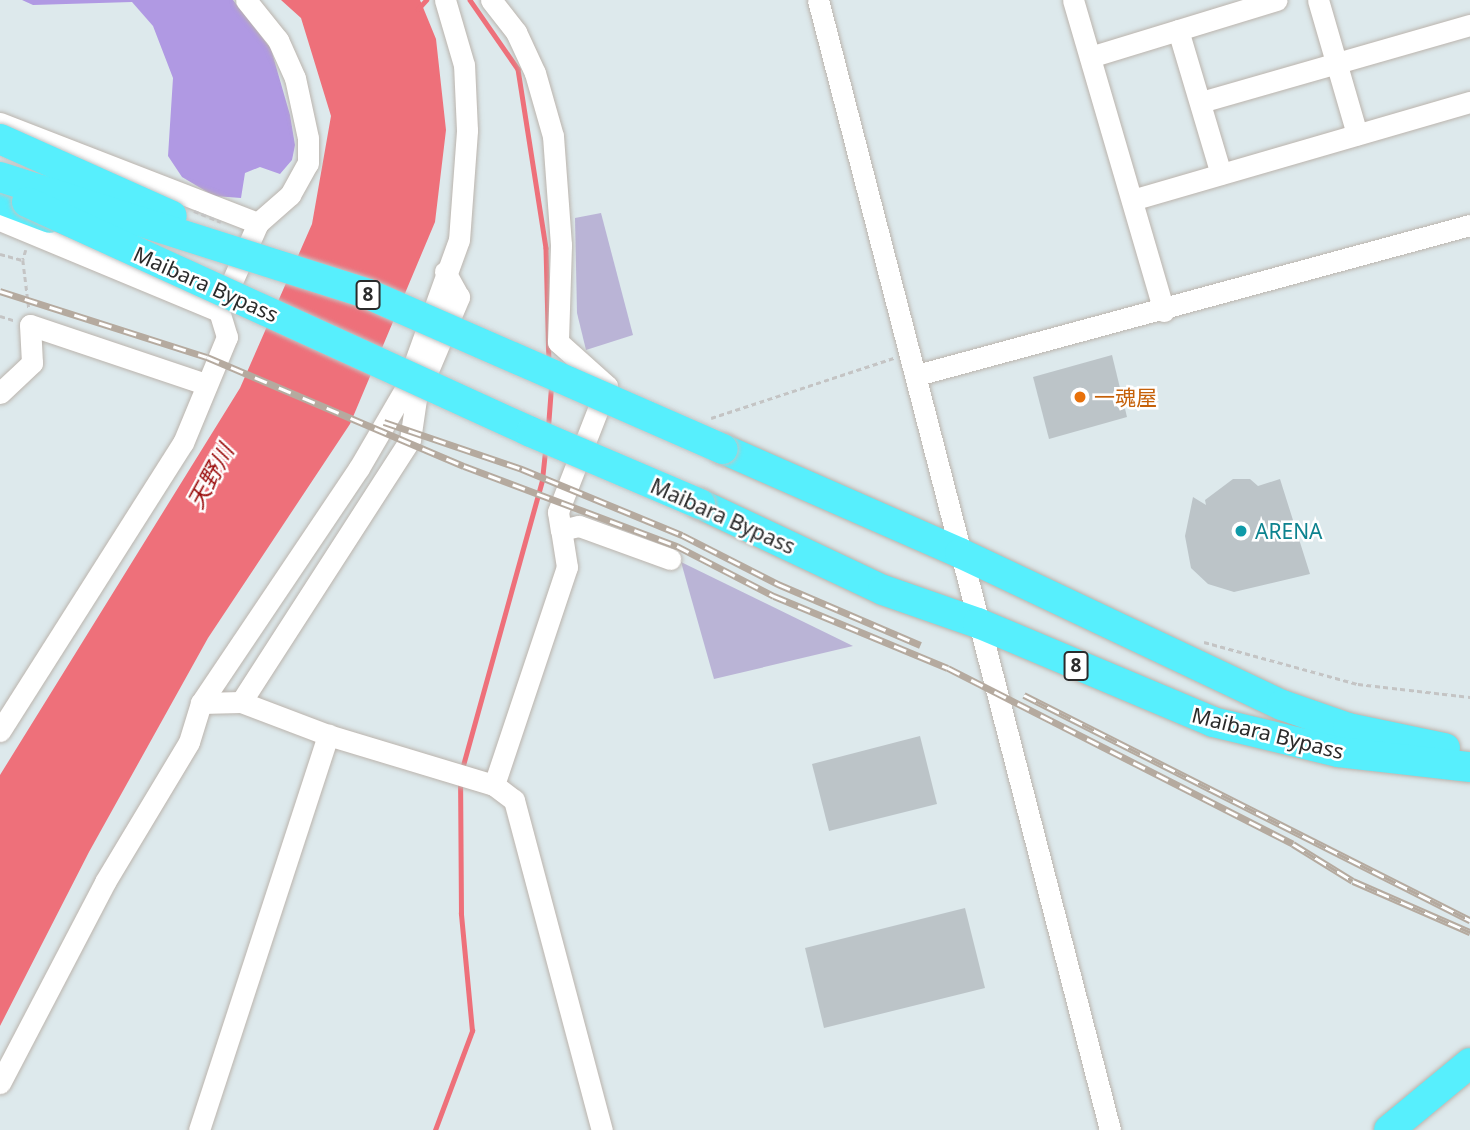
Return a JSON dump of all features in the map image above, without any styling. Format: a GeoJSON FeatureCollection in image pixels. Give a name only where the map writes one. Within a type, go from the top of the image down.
{"type":"FeatureCollection","features":[{"type":"Feature","properties":{"kind":"highway"},"geometry":{"type":"LineString","coordinates":[[0,139],[280,263]]}},
{"type":"Feature","properties":{"kind":"highway","name":"Maibara Bypass"},"geometry":{"type":"LineString","coordinates":[[0,177],[228,252],[280,263],[368,294],[960,553],[1282,705],[1348,728],[1470,750]]}},
{"type":"Feature","properties":{"kind":"highway","name":"Maibara Bypass"},"geometry":{"type":"LineString","coordinates":[[0,188],[87,231],[700,504],[883,590],[978,623],[1213,723],[1338,752],[1470,767]]}},
{"type":"Feature","properties":{"kind":"highway"},"geometry":{"type":"LineString","coordinates":[[0,199],[87,231]]}},
{"type":"Feature","properties":{"kind":"highway"},"geometry":{"type":"LineString","coordinates":[[1389,1130],[1470,1063]]}},
{"type":"Feature","properties":{"kind":"street"},"geometry":{"type":"LineString","coordinates":[[0,731],[183,443],[205,384],[227,337],[219,311],[258,223],[290,195],[303,177],[308,138],[295,78],[278,40],[246,0]]}},
{"type":"Feature","properties":{"kind":"street"},"geometry":{"type":"LineString","coordinates":[[0,1083],[105,883],[189,742],[201,703],[359,468],[405,389],[444,272],[459,240],[467,130],[464,65],[445,0]]}},
{"type":"Feature","properties":{"kind":"street"},"geometry":{"type":"LineString","coordinates":[[491,0],[516,32],[535,73],[553,136],[561,245],[558,342],[607,386],[850,491],[887,522]]}},
{"type":"Feature","properties":{"kind":"street"},"geometry":{"type":"LineString","coordinates":[[818,0],[1110,1130]]}},
{"type":"Feature","properties":{"kind":"street"},"geometry":{"type":"LineString","coordinates":[[1073,0],[1164,311]]}},
{"type":"Feature","properties":{"kind":"street"},"geometry":{"type":"LineString","coordinates":[[1090,57],[1277,0]]}},
{"type":"Feature","properties":{"kind":"street"},"geometry":{"type":"LineString","coordinates":[[1318,0],[1357,135]]}},
{"type":"Feature","properties":{"kind":"street"},"geometry":{"type":"LineString","coordinates":[[1200,102],[1470,25]]}},
{"type":"Feature","properties":{"kind":"street"},"geometry":{"type":"LineString","coordinates":[[1178,30],[1221,174]]}},
{"type":"Feature","properties":{"kind":"street"},"geometry":{"type":"LineString","coordinates":[[1132,200],[1470,102]]}},
{"type":"Feature","properties":{"kind":"street"},"geometry":{"type":"LineString","coordinates":[[0,122],[258,223]]}},
{"type":"Feature","properties":{"kind":"street"},"geometry":{"type":"LineString","coordinates":[[0,220],[219,311]]}},
{"type":"Feature","properties":{"kind":"street"},"geometry":{"type":"LineString","coordinates":[[917,376],[1164,311],[1470,225]]}},
{"type":"Feature","properties":{"kind":"street"},"geometry":{"type":"LineString","coordinates":[[241,702],[410,440],[416,399],[459,297],[444,272]]}},
{"type":"Feature","properties":{"kind":"street"},"geometry":{"type":"LineString","coordinates":[[0,393],[32,363],[30,325],[205,384]]}},
{"type":"Feature","properties":{"kind":"street"},"geometry":{"type":"LineString","coordinates":[[494,785],[567,567],[558,512],[607,386]]}},
{"type":"Feature","properties":{"kind":"street"},"geometry":{"type":"LineString","coordinates":[[575,466],[832,576],[883,590]]}},
{"type":"Feature","properties":{"kind":"street"},"geometry":{"type":"LineString","coordinates":[[561,530],[579,526],[670,559]]}},
{"type":"Feature","properties":{"kind":"street"},"geometry":{"type":"LineString","coordinates":[[201,703],[241,702],[327,735],[494,785],[514,800],[602,1130]]}},
{"type":"Feature","properties":{"kind":"street"},"geometry":{"type":"LineString","coordinates":[[199,1130],[327,735]]}},
{"type":"Feature","properties":{"kind":"path"},"geometry":{"type":"LineString","coordinates":[[30,325],[23,260],[31,233]]}},
{"type":"Feature","properties":{"kind":"path"},"geometry":{"type":"LineString","coordinates":[[0,254],[23,260]]}},
{"type":"Feature","properties":{"kind":"path"},"geometry":{"type":"LineString","coordinates":[[697,423],[911,353]]}},
{"type":"Feature","properties":{"kind":"path"},"geometry":{"type":"LineString","coordinates":[[1202,641],[1358,684],[1470,697]]}},
{"type":"Feature","properties":{"kind":"shaded area"},"geometry":{"type":"Polygon","coordinates":[[[22,0],[233,0],[271,49],[290,115],[295,145],[292,160],[280,174],[260,167],[245,173],[241,198],[214,196],[182,177],[168,156],[173,78],[153,26],[132,2],[33,5],[22,0]]]}},
{"type":"Feature","properties":{"kind":"shaded area"},"geometry":{"type":"Polygon","coordinates":[[[601,213],[633,335],[586,350],[577,313],[575,218],[601,213]]]}},
{"type":"Feature","properties":{"kind":"shaded area"},"geometry":{"type":"Polygon","coordinates":[[[681,562],[853,646],[714,679],[681,562]]]}},
{"type":"Feature","properties":{"kind":"water","name":"天野川"},"geometry":{"type":"Polygon","coordinates":[[[281,0],[420,0],[436,39],[446,130],[435,222],[350,424],[208,638],[89,852],[0,1026],[0,775],[240,388],[312,224],[331,116],[301,18],[281,0]]]}},
{"type":"Feature","properties":{"kind":"building","name":"一魂屋"},"geometry":{"type":"Polygon","coordinates":[[[1112,355],[1127,417],[1049,439],[1033,377],[1112,355]]]}},
{"type":"Feature","properties":{"kind":"building","name":"ARENA"},"geometry":{"type":"Polygon","coordinates":[[[1233,479],[1250,479],[1258,486],[1280,479],[1310,574],[1234,592],[1208,584],[1191,568],[1185,536],[1193,497],[1206,505],[1205,500],[1233,479]]]}},
{"type":"Feature","properties":{"kind":"building"},"geometry":{"type":"Polygon","coordinates":[[[920,736],[937,804],[829,831],[812,764],[920,736]]]}},
{"type":"Feature","properties":{"kind":"building"},"geometry":{"type":"Polygon","coordinates":[[[965,908],[985,988],[824,1028],[805,948],[965,908]]]}},
{"type":"Feature","properties":{"kind":"waterway"},"geometry":{"type":"LineString","coordinates":[[418,9],[426,0]]}},
{"type":"Feature","properties":{"kind":"waterway"},"geometry":{"type":"LineString","coordinates":[[470,0],[518,69],[546,248],[549,361]]}},
{"type":"Feature","properties":{"kind":"waterway"},"geometry":{"type":"LineString","coordinates":[[548,427],[551,387]]}},
{"type":"Feature","properties":{"kind":"waterway"},"geometry":{"type":"LineString","coordinates":[[462,769],[542,480],[545,449]]}},
{"type":"Feature","properties":{"kind":"waterway"},"geometry":{"type":"LineString","coordinates":[[435,1130],[472,1031],[461,914],[460,781]]}},
{"type":"Feature","properties":{"kind":"railway"},"geometry":{"type":"LineString","coordinates":[[0,291],[207,357],[464,466],[677,546],[774,596],[948,668],[1293,844],[1353,881],[1470,932]]}},
{"type":"Feature","properties":{"kind":"railway"},"geometry":{"type":"LineString","coordinates":[[384,422],[522,469],[682,535],[778,584],[920,645]]}},
{"type":"Feature","properties":{"kind":"railway"},"geometry":{"type":"LineString","coordinates":[[1024,695],[1470,920]]}},
{"type":"Feature","properties":{"kind":"place","name":"一魂屋"},"geometry":{"type":"Point","coordinates":[1080,397]}},
{"type":"Feature","properties":{"kind":"place","name":"ARENA"},"geometry":{"type":"Point","coordinates":[1241,531]}}]}
